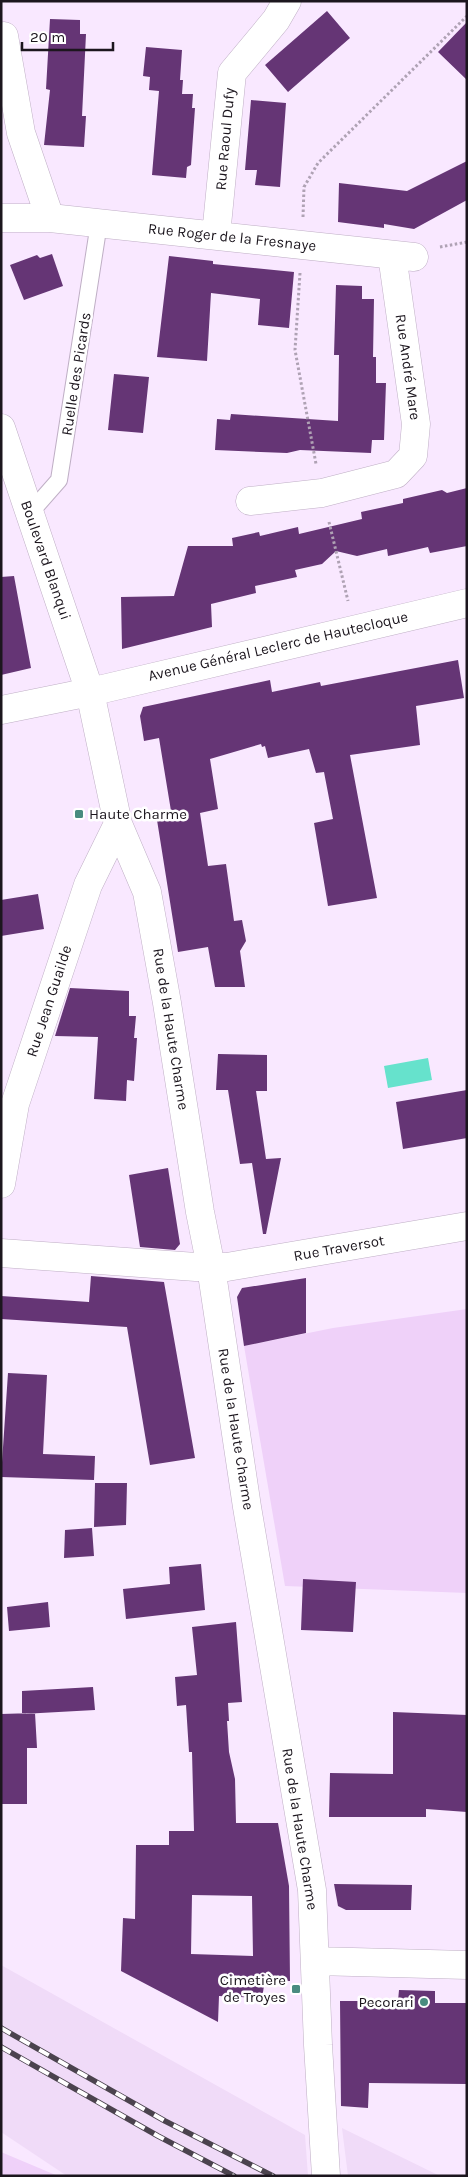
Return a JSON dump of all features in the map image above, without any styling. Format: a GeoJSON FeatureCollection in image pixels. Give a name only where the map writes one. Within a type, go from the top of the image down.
{"type":"FeatureCollection","features":[{"type":"Feature","properties":{"kind":"street","name":"Rue Raoul Dufy"},"geometry":{"type":"LineString","coordinates":[[216,235],[232,73],[276,20],[287,1]]}},
{"type":"Feature","properties":{"kind":"street"},"geometry":{"type":"LineString","coordinates":[[4,36],[21,133],[50,218]]}},
{"type":"Feature","properties":{"kind":"street","name":"Rue Roger de la Fresnaye"},"geometry":{"type":"LineString","coordinates":[[1,218],[50,218],[403,256]]}},
{"type":"Feature","properties":{"kind":"street","name":"Rue André Mare"},"geometry":{"type":"LineString","coordinates":[[250,501],[322,493],[396,474],[413,456],[416,424],[403,256]]}},
{"type":"Feature","properties":{"kind":"street","name":"Boulevard Blanqui"},"geometry":{"type":"LineString","coordinates":[[1,428],[90,692]]}},
{"type":"Feature","properties":{"kind":"street","name":"Avenue Général Leclerc de Hautecloque"},"geometry":{"type":"LineString","coordinates":[[1,710],[90,692],[466,604]]}},
{"type":"Feature","properties":{"kind":"street","name":"Rue de la Haute Charme"},"geometry":{"type":"LineString","coordinates":[[90,692],[118,824],[147,892],[167,1003],[200,1212],[211,1267],[248,1507],[312,1890],[318,2045],[326,2176]]}},
{"type":"Feature","properties":{"kind":"street","name":"Rue Jean Guailde"},"geometry":{"type":"LineString","coordinates":[[1,1184],[8,1106],[88,885],[118,824]]}},
{"type":"Feature","properties":{"kind":"street","name":"Rue Traversot"},"geometry":{"type":"LineString","coordinates":[[211,1267],[227,1267],[467,1226]]}},
{"type":"Feature","properties":{"kind":"street"},"geometry":{"type":"LineString","coordinates":[[1,1253],[211,1267]]}},
{"type":"Feature","properties":{"kind":"street"},"geometry":{"type":"LineString","coordinates":[[315,1961],[467,1965]]}},
{"type":"Feature","properties":{"kind":"lane","name":"Ruelle des Picards"},"geometry":{"type":"LineString","coordinates":[[30,513],[59,480],[99,223]]}},
{"type":"Feature","properties":{"kind":"path"},"geometry":{"type":"LineString","coordinates":[[348,601],[322,493],[294,350],[302,245],[304,187],[309,174],[318,163],[467,16]]}},
{"type":"Feature","properties":{"kind":"shaded area"},"geometry":{"type":"Polygon","coordinates":[[[428,1058],[432,1080],[388,1088],[384,1066],[428,1058]]]}},
{"type":"Feature","properties":{"kind":"shaded area"},"geometry":{"type":"Polygon","coordinates":[[[467,1309],[467,1593],[285,1586],[244,1346],[333,1328],[467,1309]]]}},
{"type":"Feature","properties":{"kind":"shaded area"},"geometry":{"type":"Polygon","coordinates":[[[1,1965],[305,2135],[308,2176],[67,2176],[1,2132],[1,1965]]]}},
{"type":"Feature","properties":{"kind":"shaded area"},"geometry":{"type":"Polygon","coordinates":[[[342,2128],[440,2176],[348,2176],[342,2128]]]}},
{"type":"Feature","properties":{"kind":"shaded area"},"geometry":{"type":"Polygon","coordinates":[[[1,2152],[58,2176],[1,2176],[1,2152]]]}},
{"type":"Feature","properties":{"kind":"building"},"geometry":{"type":"Polygon","coordinates":[[[327,11],[350,38],[288,92],[265,65],[327,11]]]}},
{"type":"Feature","properties":{"kind":"building"},"geometry":{"type":"Polygon","coordinates":[[[50,19],[80,20],[80,34],[86,34],[82,116],[86,116],[84,147],[44,145],[50,90],[46,89],[50,19]]]}},
{"type":"Feature","properties":{"kind":"building"},"geometry":{"type":"Polygon","coordinates":[[[467,22],[467,80],[438,52],[467,22]]]}},
{"type":"Feature","properties":{"kind":"building"},"geometry":{"type":"Polygon","coordinates":[[[146,47],[182,50],[180,80],[183,80],[182,94],[193,94],[192,108],[195,108],[191,165],[187,167],[186,178],[152,175],[159,91],[149,90],[150,77],[143,76],[146,47]]]}},
{"type":"Feature","properties":{"kind":"building"},"geometry":{"type":"Polygon","coordinates":[[[251,100],[286,103],[280,187],[255,185],[257,170],[245,170],[251,100]]]}},
{"type":"Feature","properties":{"kind":"building"},"geometry":{"type":"Polygon","coordinates":[[[467,161],[467,200],[414,229],[384,224],[384,228],[338,222],[339,183],[407,191],[467,161]]]}},
{"type":"Feature","properties":{"kind":"building"},"geometry":{"type":"Polygon","coordinates":[[[52,254],[63,286],[24,300],[10,265],[37,255],[40,258],[52,254]]]}},
{"type":"Feature","properties":{"kind":"building"},"geometry":{"type":"Polygon","coordinates":[[[169,256],[213,261],[213,264],[294,272],[289,328],[258,325],[260,299],[211,293],[207,361],[157,357],[169,256]]]}},
{"type":"Feature","properties":{"kind":"building"},"geometry":{"type":"Polygon","coordinates":[[[336,285],[362,286],[362,299],[374,299],[373,357],[376,357],[376,383],[386,383],[384,440],[372,440],[371,453],[300,450],[287,453],[215,450],[217,419],[230,420],[231,414],[338,421],[339,355],[334,355],[336,285]]]}},
{"type":"Feature","properties":{"kind":"building"},"geometry":{"type":"Polygon","coordinates":[[[114,374],[149,377],[143,433],[108,430],[114,374]]]}},
{"type":"Feature","properties":{"kind":"building"},"geometry":{"type":"Polygon","coordinates":[[[467,488],[467,546],[430,553],[428,547],[388,556],[387,549],[357,556],[336,551],[322,564],[295,570],[297,577],[255,586],[256,593],[211,604],[212,627],[122,649],[121,597],[174,596],[188,546],[233,546],[232,538],[259,532],[260,536],[298,527],[299,534],[362,519],[361,512],[403,503],[403,499],[442,490],[447,493],[467,488]]]}},
{"type":"Feature","properties":{"kind":"building"},"geometry":{"type":"Polygon","coordinates":[[[14,576],[31,668],[1,675],[1,577],[14,576]]]}},
{"type":"Feature","properties":{"kind":"building"},"geometry":{"type":"Polygon","coordinates":[[[458,660],[464,698],[416,706],[420,745],[350,755],[377,898],[328,906],[314,823],[333,819],[324,772],[316,773],[309,749],[268,758],[265,746],[262,747],[261,744],[210,759],[218,809],[200,813],[208,866],[226,864],[234,921],[242,920],[246,941],[240,951],[245,987],[215,987],[208,947],[178,952],[157,820],[172,817],[159,738],[144,741],[140,716],[143,707],[270,680],[272,692],[320,682],[321,686],[458,660]]]}},
{"type":"Feature","properties":{"kind":"building"},"geometry":{"type":"Polygon","coordinates":[[[38,894],[44,929],[1,936],[1,900],[38,894]]]}},
{"type":"Feature","properties":{"kind":"building"},"geometry":{"type":"Polygon","coordinates":[[[70,988],[129,991],[129,1016],[136,1016],[134,1038],[137,1038],[134,1081],[127,1080],[126,1101],[94,1099],[98,1037],[55,1036],[70,988]]]}},
{"type":"Feature","properties":{"kind":"building"},"geometry":{"type":"Polygon","coordinates":[[[218,1054],[267,1055],[267,1091],[256,1091],[266,1159],[281,1158],[266,1234],[263,1234],[252,1163],[240,1164],[228,1090],[216,1090],[218,1054]]]}},
{"type":"Feature","properties":{"kind":"building"},"geometry":{"type":"Polygon","coordinates":[[[467,1090],[467,1138],[403,1149],[396,1102],[467,1090]]]}},
{"type":"Feature","properties":{"kind":"building"},"geometry":{"type":"Polygon","coordinates":[[[168,1168],[180,1244],[175,1250],[140,1247],[129,1175],[168,1168]]]}},
{"type":"Feature","properties":{"kind":"building"},"geometry":{"type":"Polygon","coordinates":[[[91,1276],[164,1282],[195,1458],[150,1465],[127,1327],[1,1319],[1,1296],[89,1302],[91,1276]]]}},
{"type":"Feature","properties":{"kind":"building"},"geometry":{"type":"Polygon","coordinates":[[[306,1278],[306,1333],[244,1346],[237,1297],[242,1288],[306,1278]]]}},
{"type":"Feature","properties":{"kind":"building"},"geometry":{"type":"Polygon","coordinates":[[[8,1373],[47,1375],[43,1454],[95,1456],[94,1480],[1,1477],[8,1373]]]}},
{"type":"Feature","properties":{"kind":"building"},"geometry":{"type":"Polygon","coordinates":[[[95,1483],[127,1483],[126,1525],[94,1527],[95,1483]]]}},
{"type":"Feature","properties":{"kind":"building"},"geometry":{"type":"Polygon","coordinates":[[[92,1528],[94,1556],[64,1558],[65,1530],[92,1528]]]}},
{"type":"Feature","properties":{"kind":"building"},"geometry":{"type":"Polygon","coordinates":[[[201,1564],[205,1610],[126,1619],[123,1589],[170,1584],[169,1567],[201,1564]]]}},
{"type":"Feature","properties":{"kind":"building"},"geometry":{"type":"Polygon","coordinates":[[[303,1579],[356,1582],[353,1632],[301,1630],[303,1579]]]}},
{"type":"Feature","properties":{"kind":"building"},"geometry":{"type":"Polygon","coordinates":[[[48,1602],[50,1627],[9,1631],[7,1607],[48,1602]]]}},
{"type":"Feature","properties":{"kind":"building"},"geometry":{"type":"Polygon","coordinates":[[[236,1622],[242,1702],[228,1703],[229,1721],[227,1721],[229,1752],[235,1779],[236,1823],[278,1823],[289,1886],[290,1981],[265,1980],[262,1998],[219,1996],[218,2022],[121,1971],[123,1918],[135,1919],[136,1845],[169,1845],[169,1831],[194,1831],[192,1752],[189,1752],[186,1705],[177,1706],[175,1677],[197,1675],[192,1627],[236,1622]],[[192,1895],[191,1954],[253,1956],[252,1896],[192,1895]]]}},
{"type":"Feature","properties":{"kind":"building"},"geometry":{"type":"Polygon","coordinates":[[[93,1687],[95,1710],[22,1714],[22,1691],[93,1687]]]}},
{"type":"Feature","properties":{"kind":"building"},"geometry":{"type":"Polygon","coordinates":[[[393,1712],[467,1715],[467,1812],[426,1809],[426,1817],[329,1817],[330,1773],[393,1774],[393,1712]]]}},
{"type":"Feature","properties":{"kind":"building"},"geometry":{"type":"Polygon","coordinates":[[[35,1713],[37,1748],[27,1748],[27,1804],[1,1804],[1,1714],[35,1713]]]}},
{"type":"Feature","properties":{"kind":"building"},"geometry":{"type":"Polygon","coordinates":[[[334,1884],[412,1885],[411,1910],[346,1910],[338,1906],[334,1884]]]}},
{"type":"Feature","properties":{"kind":"building"},"geometry":{"type":"Polygon","coordinates":[[[399,1990],[435,1991],[435,2003],[467,2003],[467,2084],[369,2083],[368,2108],[341,2106],[340,2001],[398,2001],[399,1990]]]}},
{"type":"Feature","properties":{"kind":"railway"},"geometry":{"type":"LineString","coordinates":[[1,2028],[165,2121],[273,2176]]}},
{"type":"Feature","properties":{"kind":"railway"},"geometry":{"type":"LineString","coordinates":[[1,2047],[158,2136],[234,2176]]}},
{"type":"Feature","properties":{"kind":"place","name":"Haute Charme"},"geometry":{"type":"Point","coordinates":[79,814]}},
{"type":"Feature","properties":{"kind":"place","name":"Cimetière de Troyes"},"geometry":{"type":"Point","coordinates":[296,1989]}},
{"type":"Feature","properties":{"kind":"place","name":"Pecorari"},"geometry":{"type":"Point","coordinates":[424,2002]}}]}
